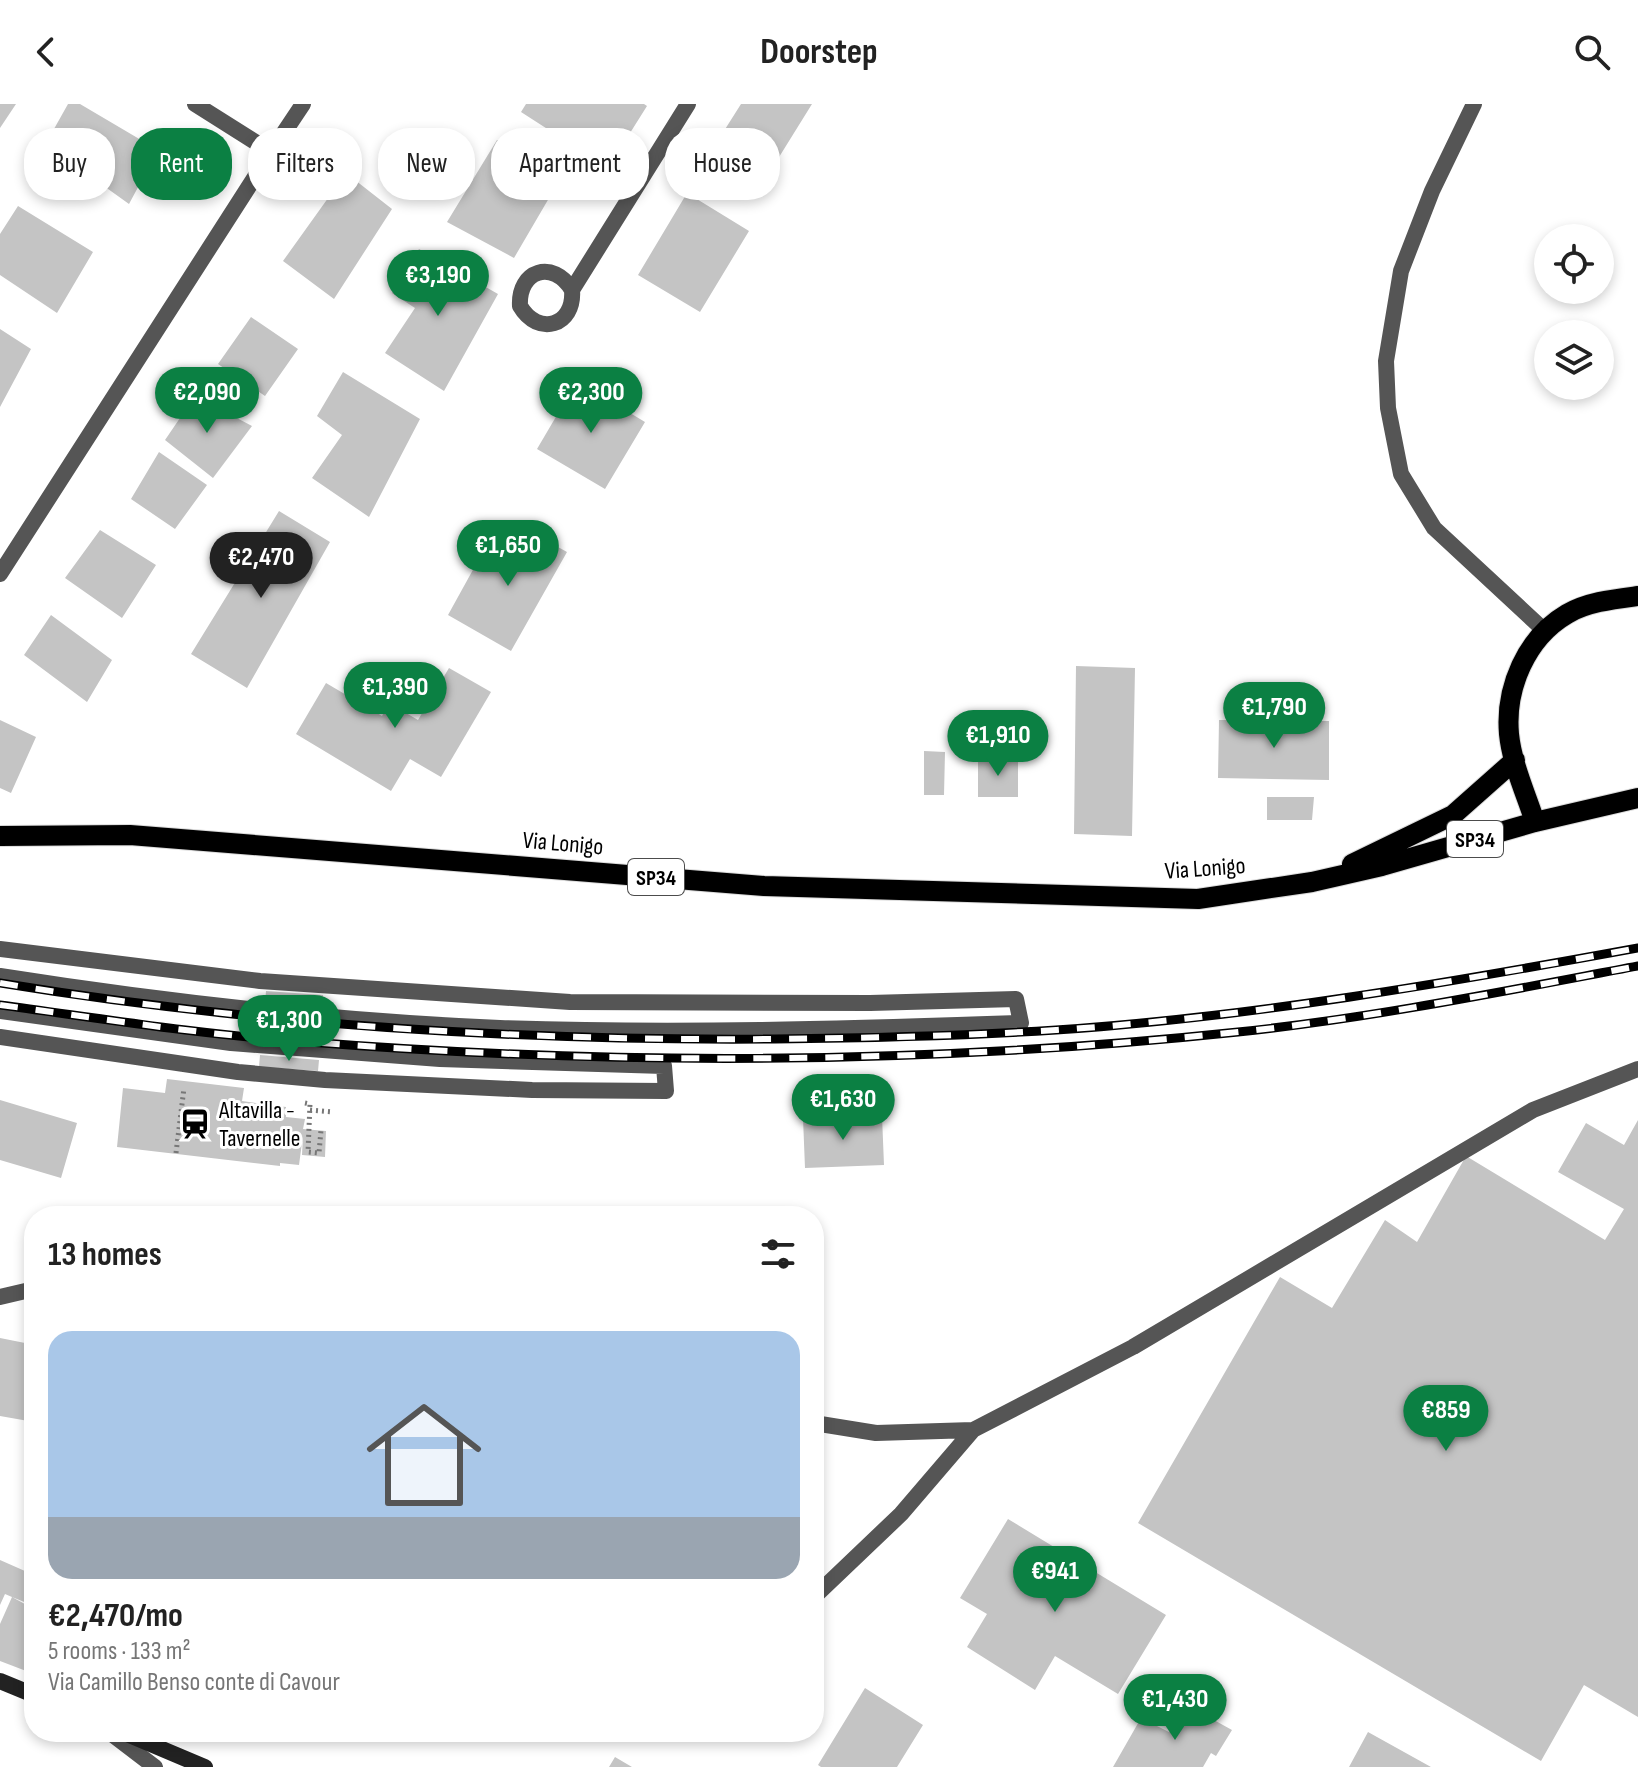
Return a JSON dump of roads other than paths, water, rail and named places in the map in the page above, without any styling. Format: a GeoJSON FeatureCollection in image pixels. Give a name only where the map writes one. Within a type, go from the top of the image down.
{"type":"FeatureCollection","features":[{"type":"Feature","properties":{"kind":"main road","name":"SP34"},"geometry":{"type":"LineString","coordinates":[[1535,822],[1509,737],[1508,711],[1526,655],[1566,614],[1587,605],[1638,596]]}},
{"type":"Feature","properties":{"kind":"main road","name":"Via Lonigo"},"geometry":{"type":"LineString","coordinates":[[1312,882],[1453,815],[1515,760]]}},
{"type":"Feature","properties":{"kind":"main road","name":"Via Lonigo"},"geometry":{"type":"LineString","coordinates":[[0,836],[130,835],[764,886],[1198,899],[1312,882],[1382,866],[1535,822],[1638,798]]}},
{"type":"Feature","properties":{"kind":"main road"},"geometry":{"type":"LineString","coordinates":[[0,1681],[24,1691]]}},
{"type":"Feature","properties":{"kind":"main road"},"geometry":{"type":"LineString","coordinates":[[146,1742],[205,1767]]}},
{"type":"Feature","properties":{"kind":"street"},"geometry":{"type":"LineString","coordinates":[[195,104],[248,137]]}},
{"type":"Feature","properties":{"kind":"street"},"geometry":{"type":"LineString","coordinates":[[287,128],[303,104]]}},
{"type":"Feature","properties":{"kind":"street"},"geometry":{"type":"LineString","coordinates":[[572,290],[688,104]]}},
{"type":"Feature","properties":{"kind":"street"},"geometry":{"type":"LineString","coordinates":[[1474,104],[1432,191],[1401,271],[1386,361],[1388,408],[1401,474],[1434,528],[1546,632]]}},
{"type":"Feature","properties":{"kind":"street"},"geometry":{"type":"LineString","coordinates":[[0,574],[248,188]]}},
{"type":"Feature","properties":{"kind":"street"},"geometry":{"type":"LineString","coordinates":[[0,949],[260,981],[570,1002],[870,1003],[1016,999],[1021,1023],[780,1031],[499,1028],[258,1010],[0,976]]}},
{"type":"Feature","properties":{"kind":"street"},"geometry":{"type":"LineString","coordinates":[[0,1011],[231,1043],[440,1059],[664,1066],[666,1091],[532,1090],[325,1080],[238,1072],[0,1037]]}},
{"type":"Feature","properties":{"kind":"street"},"geometry":{"type":"LineString","coordinates":[[824,1587],[901,1514],[973,1430],[1133,1347],[1533,1110],[1638,1069]]}},
{"type":"Feature","properties":{"kind":"street"},"geometry":{"type":"LineString","coordinates":[[0,1297],[24,1291]]}},
{"type":"Feature","properties":{"kind":"street"},"geometry":{"type":"LineString","coordinates":[[824,1425],[876,1433],[973,1430]]}},
{"type":"Feature","properties":{"kind":"street"},"geometry":{"type":"LineString","coordinates":[[122,1742],[155,1767]]}},
{"type":"Feature","properties":{"kind":"railway"},"geometry":{"type":"LineString","coordinates":[[0,983],[193,1010],[386,1028],[678,1039],[881,1037],[1056,1030],[1203,1017],[1421,986],[1638,948]]}},
{"type":"Feature","properties":{"kind":"railway"},"geometry":{"type":"LineString","coordinates":[[0,1005],[222,1034],[414,1049],[649,1058],[885,1056],[1120,1043],[1238,1032],[1438,1003],[1638,966]]}},
{"type":"Feature","properties":{"kind":"place","name":"Altavilla - Tavernelle"},"geometry":{"type":"Point","coordinates":[195,1124]}}]}
